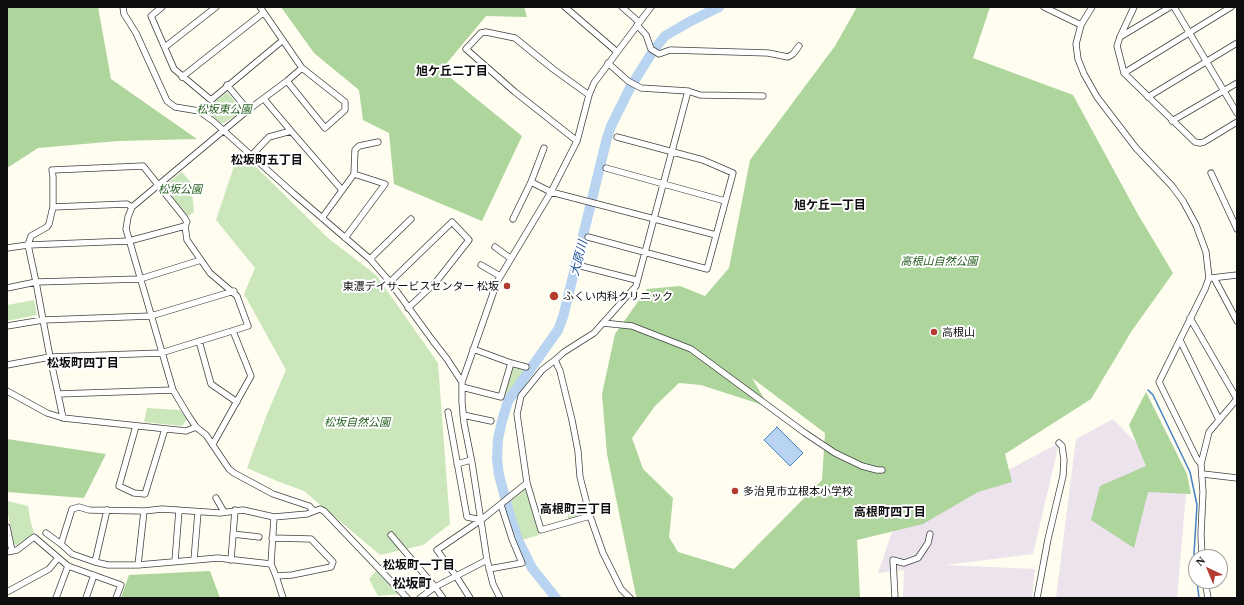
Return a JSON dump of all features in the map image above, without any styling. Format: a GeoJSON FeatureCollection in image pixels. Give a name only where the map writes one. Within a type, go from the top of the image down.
{"type":"FeatureCollection","features":[{"type":"Feature","properties":{"kind":"street"},"geometry":{"type":"LineString","coordinates":[[123,7],[124,14],[136,34],[167,101],[175,107],[199,111],[213,121],[251,156],[370,259],[390,282],[432,341],[447,358],[462,384],[500,398],[511,362]]}},
{"type":"Feature","properties":{"kind":"street"},"geometry":{"type":"LineString","coordinates":[[162,7],[151,16],[174,69],[211,100],[227,85],[283,40]]}},
{"type":"Feature","properties":{"kind":"street"},"geometry":{"type":"LineString","coordinates":[[165,47],[216,7]]}},
{"type":"Feature","properties":{"kind":"street"},"geometry":{"type":"LineString","coordinates":[[260,7],[302,68],[345,102],[345,110],[325,128],[287,81]]}},
{"type":"Feature","properties":{"kind":"street"},"geometry":{"type":"LineString","coordinates":[[565,7],[616,51]]}},
{"type":"Feature","properties":{"kind":"street"},"geometry":{"type":"LineString","coordinates":[[622,7],[646,35],[651,49],[659,54],[670,50],[768,53],[788,57],[793,54],[799,46]]}},
{"type":"Feature","properties":{"kind":"street"},"geometry":{"type":"LineString","coordinates":[[500,598],[492,584],[487,560],[463,415],[462,384],[492,294],[510,258],[551,192],[577,141],[589,95],[594,83],[616,51],[651,7]]}},
{"type":"Feature","properties":{"kind":"street"},"geometry":{"type":"LineString","coordinates":[[1044,7],[1081,25]]}},
{"type":"Feature","properties":{"kind":"street"},"geometry":{"type":"LineString","coordinates":[[1057,13],[1060,7]]}},
{"type":"Feature","properties":{"kind":"street"},"geometry":{"type":"LineString","coordinates":[[1092,7],[1081,25],[1076,44],[1078,59],[1090,86],[1136,148],[1172,186],[1183,201],[1202,240],[1211,278],[1237,321]]}},
{"type":"Feature","properties":{"kind":"street"},"geometry":{"type":"LineString","coordinates":[[1134,7],[1117,46],[1124,73],[1195,142],[1204,142],[1237,122]]}},
{"type":"Feature","properties":{"kind":"street"},"geometry":{"type":"LineString","coordinates":[[1120,37],[1170,7]]}},
{"type":"Feature","properties":{"kind":"street"},"geometry":{"type":"LineString","coordinates":[[1174,7],[1188,33],[1237,113]]}},
{"type":"Feature","properties":{"kind":"street"},"geometry":{"type":"LineString","coordinates":[[1124,73],[1231,7]]}},
{"type":"Feature","properties":{"kind":"street"},"geometry":{"type":"LineString","coordinates":[[182,77],[263,13]]}},
{"type":"Feature","properties":{"kind":"street"},"geometry":{"type":"LineString","coordinates":[[577,141],[515,92],[466,49],[481,33],[486,32],[515,38],[553,69],[589,95]]}},
{"type":"Feature","properties":{"kind":"street"},"geometry":{"type":"LineString","coordinates":[[1148,97],[1237,43]]}},
{"type":"Feature","properties":{"kind":"street"},"geometry":{"type":"LineString","coordinates":[[608,63],[628,81],[641,88],[688,91],[700,95],[763,96]]}},
{"type":"Feature","properties":{"kind":"street"},"geometry":{"type":"LineString","coordinates":[[302,68],[248,110],[132,207],[128,217],[126,229],[172,390],[196,427],[206,435],[223,461],[234,473],[273,494],[309,506],[314,511]]}},
{"type":"Feature","properties":{"kind":"street"},"geometry":{"type":"LineString","coordinates":[[1172,121],[1237,83]]}},
{"type":"Feature","properties":{"kind":"street"},"geometry":{"type":"LineString","coordinates":[[227,85],[248,110]]}},
{"type":"Feature","properties":{"kind":"street"},"geometry":{"type":"LineString","coordinates":[[590,516],[541,530],[527,483],[517,414],[518,408],[521,396],[542,370],[564,352],[594,333],[636,286],[636,280],[664,184],[688,91]]}},
{"type":"Feature","properties":{"kind":"street"},"geometry":{"type":"LineString","coordinates":[[264,99],[342,190]]}},
{"type":"Feature","properties":{"kind":"street"},"geometry":{"type":"LineString","coordinates":[[251,156],[269,137],[291,131]]}},
{"type":"Feature","properties":{"kind":"street"},"geometry":{"type":"LineString","coordinates":[[588,237],[707,269],[733,173],[703,160],[617,137]]}},
{"type":"Feature","properties":{"kind":"street"},"geometry":{"type":"LineString","coordinates":[[322,218],[354,174],[356,150],[359,146],[378,142]]}},
{"type":"Feature","properties":{"kind":"street"},"geometry":{"type":"LineString","coordinates":[[513,218],[531,182],[544,148]]}},
{"type":"Feature","properties":{"kind":"street"},"geometry":{"type":"LineString","coordinates":[[7,365],[50,357],[161,353],[233,332],[248,326],[237,296],[210,273],[187,240],[185,226],[187,222],[184,217],[143,166],[52,170],[53,207],[49,224],[47,227],[31,236],[28,245],[50,357],[64,418]]}},
{"type":"Feature","properties":{"kind":"street"},"geometry":{"type":"LineString","coordinates":[[606,168],[725,201]]}},
{"type":"Feature","properties":{"kind":"street"},"geometry":{"type":"LineString","coordinates":[[345,238],[385,184],[354,174]]}},
{"type":"Feature","properties":{"kind":"street"},"geometry":{"type":"LineString","coordinates":[[1211,174],[1237,229]]}},
{"type":"Feature","properties":{"kind":"street"},"geometry":{"type":"LineString","coordinates":[[531,182],[551,192],[716,235]]}},
{"type":"Feature","properties":{"kind":"street"},"geometry":{"type":"LineString","coordinates":[[53,207],[127,204],[132,207]]}},
{"type":"Feature","properties":{"kind":"street"},"geometry":{"type":"LineString","coordinates":[[370,259],[411,219]]}},
{"type":"Feature","properties":{"kind":"street"},"geometry":{"type":"LineString","coordinates":[[390,282],[452,222],[468,240],[436,282],[408,308]]}},
{"type":"Feature","properties":{"kind":"street"},"geometry":{"type":"LineString","coordinates":[[7,248],[28,245],[129,241],[185,226]]}},
{"type":"Feature","properties":{"kind":"street"},"geometry":{"type":"LineString","coordinates":[[494,247],[510,258]]}},
{"type":"Feature","properties":{"kind":"street"},"geometry":{"type":"LineString","coordinates":[[7,288],[36,282],[140,279],[201,260]]}},
{"type":"Feature","properties":{"kind":"street"},"geometry":{"type":"LineString","coordinates":[[481,265],[500,276]]}},
{"type":"Feature","properties":{"kind":"street"},"geometry":{"type":"LineString","coordinates":[[581,266],[636,280]]}},
{"type":"Feature","properties":{"kind":"street"},"geometry":{"type":"LineString","coordinates":[[1211,278],[1237,275]]}},
{"type":"Feature","properties":{"kind":"street"},"geometry":{"type":"LineString","coordinates":[[1202,464],[1197,459],[1159,385],[1160,379],[1211,278]]}},
{"type":"Feature","properties":{"kind":"street"},"geometry":{"type":"LineString","coordinates":[[7,326],[43,320],[151,316],[234,292]]}},
{"type":"Feature","properties":{"kind":"street"},"geometry":{"type":"LineString","coordinates":[[1190,318],[1237,399],[1209,432],[1202,464],[1203,492],[1200,534],[1201,549]]}},
{"type":"Feature","properties":{"kind":"street"},"geometry":{"type":"LineString","coordinates":[[603,323],[632,326],[691,349],[800,430],[835,453],[862,466],[882,470]]}},
{"type":"Feature","properties":{"kind":"street"},"geometry":{"type":"LineString","coordinates":[[213,444],[251,376],[233,332]]}},
{"type":"Feature","properties":{"kind":"street"},"geometry":{"type":"LineString","coordinates":[[1180,340],[1219,420]]}},
{"type":"Feature","properties":{"kind":"street"},"geometry":{"type":"LineString","coordinates":[[199,341],[211,384],[237,402]]}},
{"type":"Feature","properties":{"kind":"street"},"geometry":{"type":"LineString","coordinates":[[473,349],[526,367]]}},
{"type":"Feature","properties":{"kind":"street"},"geometry":{"type":"LineString","coordinates":[[555,360],[560,371],[572,420],[578,452],[580,477],[590,516],[603,553],[621,589],[630,598]]}},
{"type":"Feature","properties":{"kind":"street"},"geometry":{"type":"LineString","coordinates":[[58,394],[172,390]]}},
{"type":"Feature","properties":{"kind":"street"},"geometry":{"type":"LineString","coordinates":[[7,391],[47,413],[64,418],[186,431],[196,427]]}},
{"type":"Feature","properties":{"kind":"street"},"geometry":{"type":"LineString","coordinates":[[448,412],[467,518],[481,520]]}},
{"type":"Feature","properties":{"kind":"street"},"geometry":{"type":"LineString","coordinates":[[463,415],[491,422]]}},
{"type":"Feature","properties":{"kind":"street"},"geometry":{"type":"LineString","coordinates":[[136,426],[119,486],[134,492],[145,494],[165,429]]}},
{"type":"Feature","properties":{"kind":"street"},"geometry":{"type":"LineString","coordinates":[[1037,598],[1048,539],[1063,476],[1064,460],[1062,446],[1059,443]]}},
{"type":"Feature","properties":{"kind":"street"},"geometry":{"type":"LineString","coordinates":[[457,464],[471,460]]}},
{"type":"Feature","properties":{"kind":"street"},"geometry":{"type":"LineString","coordinates":[[1203,474],[1237,478]]}},
{"type":"Feature","properties":{"kind":"street"},"geometry":{"type":"LineString","coordinates":[[470,598],[437,550],[481,520],[527,483]]}},
{"type":"Feature","properties":{"kind":"street"},"geometry":{"type":"LineString","coordinates":[[216,498],[224,512]]}},
{"type":"Feature","properties":{"kind":"street"},"geometry":{"type":"LineString","coordinates":[[489,569],[522,563],[512,539],[501,505]]}},
{"type":"Feature","properties":{"kind":"street"},"geometry":{"type":"LineString","coordinates":[[61,544],[72,509],[80,507],[89,510],[144,511],[162,509],[198,512],[224,512],[243,510],[274,517],[307,514],[320,509],[324,511],[407,598]]}},
{"type":"Feature","properties":{"kind":"street"},"geometry":{"type":"LineString","coordinates":[[95,562],[107,510]]}},
{"type":"Feature","properties":{"kind":"street"},"geometry":{"type":"LineString","coordinates":[[175,561],[179,510]]}},
{"type":"Feature","properties":{"kind":"street"},"geometry":{"type":"LineString","coordinates":[[231,560],[235,510]]}},
{"type":"Feature","properties":{"kind":"street"},"geometry":{"type":"LineString","coordinates":[[138,565],[144,511]]}},
{"type":"Feature","properties":{"kind":"street"},"geometry":{"type":"LineString","coordinates":[[194,560],[198,512]]}},
{"type":"Feature","properties":{"kind":"street"},"geometry":{"type":"LineString","coordinates":[[274,517],[270,564],[276,576],[283,598]]}},
{"type":"Feature","properties":{"kind":"street"},"geometry":{"type":"LineString","coordinates":[[7,527],[10,552],[22,547],[34,537],[68,566],[121,585],[116,598]]}},
{"type":"Feature","properties":{"kind":"street"},"geometry":{"type":"LineString","coordinates":[[46,533],[72,554],[108,565],[138,565],[218,558],[270,564]]}},
{"type":"Feature","properties":{"kind":"street"},"geometry":{"type":"LineString","coordinates":[[233,534],[259,537]]}},
{"type":"Feature","properties":{"kind":"street"},"geometry":{"type":"LineString","coordinates":[[895,598],[893,560],[904,563],[918,558],[928,543],[930,534]]}},
{"type":"Feature","properties":{"kind":"street"},"geometry":{"type":"LineString","coordinates":[[391,535],[443,598]]}},
{"type":"Feature","properties":{"kind":"street"},"geometry":{"type":"LineString","coordinates":[[272,538],[310,539],[332,562],[331,567],[292,575],[276,576]]}},
{"type":"Feature","properties":{"kind":"street"},"geometry":{"type":"LineString","coordinates":[[7,592],[49,569],[58,558]]}},
{"type":"Feature","properties":{"kind":"street"},"geometry":{"type":"LineString","coordinates":[[420,598],[435,587],[487,560]]}},
{"type":"Feature","properties":{"kind":"street"},"geometry":{"type":"LineString","coordinates":[[56,598],[68,566]]}},
{"type":"Feature","properties":{"kind":"street"},"geometry":{"type":"LineString","coordinates":[[86,598],[94,575]]}},
{"type":"Feature","properties":{"kind":"shaded area"},"geometry":{"type":"Polygon","coordinates":[[[1113,419],[1186,494],[1177,598],[1056,598],[1076,439],[1113,419]]]}},
{"type":"Feature","properties":{"kind":"shaded area"},"geometry":{"type":"Polygon","coordinates":[[[1059,443],[1033,554],[946,565],[1035,569],[1032,598],[903,598],[904,570],[878,573],[892,532],[1059,443]]]}},
{"type":"Feature","properties":{"kind":"green space"},"geometry":{"type":"Polygon","coordinates":[[[7,7],[98,7],[111,79],[197,139],[118,141],[38,148],[7,168],[7,7]]]}},
{"type":"Feature","properties":{"kind":"green space"},"geometry":{"type":"Polygon","coordinates":[[[281,7],[524,7],[527,17],[486,16],[441,70],[522,136],[482,221],[394,184],[389,133],[363,120],[359,90],[314,53],[281,7]]]}},
{"type":"Feature","properties":{"kind":"green space","name":"高根山自然公園"},"geometry":{"type":"Polygon","coordinates":[[[857,7],[990,7],[973,58],[1073,95],[1136,211],[1173,273],[1131,332],[1091,399],[1005,454],[1012,482],[978,492],[923,524],[857,540],[860,598],[638,598],[636,596],[607,454],[602,394],[615,334],[647,289],[680,286],[705,296],[729,268],[750,160],[835,46],[857,7]],[[752,378],[769,407],[701,385],[679,383],[655,406],[632,438],[643,469],[673,498],[669,537],[678,552],[734,569],[822,480],[825,433],[752,378]]]}},
{"type":"Feature","properties":{"kind":"green space","name":"松坂東公園"},"geometry":{"type":"Polygon","coordinates":[[[228,93],[240,108],[240,112],[224,123],[221,123],[207,112],[208,107],[228,93]]]}},
{"type":"Feature","properties":{"kind":"green space","name":"松坂自然公園"},"geometry":{"type":"Polygon","coordinates":[[[238,154],[249,160],[328,238],[376,275],[438,363],[450,524],[423,545],[380,555],[304,491],[247,468],[267,414],[286,370],[244,294],[255,268],[216,220],[238,154]]]}},
{"type":"Feature","properties":{"kind":"green space","name":"松坂公園"},"geometry":{"type":"Polygon","coordinates":[[[182,172],[193,185],[192,193],[194,212],[188,216],[165,188],[166,184],[182,172]]]}},
{"type":"Feature","properties":{"kind":"green space"},"geometry":{"type":"Polygon","coordinates":[[[34,300],[37,315],[7,321],[7,305],[34,300]]]}},
{"type":"Feature","properties":{"kind":"green space"},"geometry":{"type":"Polygon","coordinates":[[[514,365],[525,369],[507,395],[504,396],[503,394],[511,366],[514,365]]]}},
{"type":"Feature","properties":{"kind":"green space"},"geometry":{"type":"Polygon","coordinates":[[[1146,392],[1187,474],[1191,494],[1148,492],[1134,548],[1091,520],[1100,486],[1146,466],[1129,425],[1146,392]]]}},
{"type":"Feature","properties":{"kind":"green space"},"geometry":{"type":"Polygon","coordinates":[[[147,408],[180,410],[187,419],[182,426],[144,422],[147,408]]]}},
{"type":"Feature","properties":{"kind":"green space"},"geometry":{"type":"Polygon","coordinates":[[[7,439],[106,454],[84,498],[7,492],[7,439]]]}},
{"type":"Feature","properties":{"kind":"green space"},"geometry":{"type":"Polygon","coordinates":[[[526,487],[539,535],[522,540],[509,500],[526,487]]]}},
{"type":"Feature","properties":{"kind":"green space"},"geometry":{"type":"Polygon","coordinates":[[[7,501],[28,506],[34,533],[18,546],[14,544],[7,509],[7,501]]]}},
{"type":"Feature","properties":{"kind":"green space"},"geometry":{"type":"Polygon","coordinates":[[[583,502],[587,515],[568,521],[568,510],[583,502]]]}},
{"type":"Feature","properties":{"kind":"green space"},"geometry":{"type":"Polygon","coordinates":[[[210,571],[220,598],[121,598],[129,575],[210,571]]]}},
{"type":"Feature","properties":{"kind":"green space"},"geometry":{"type":"Polygon","coordinates":[[[376,571],[399,594],[378,596],[369,579],[376,571]]]}},
{"type":"Feature","properties":{"kind":"water"},"geometry":{"type":"Polygon","coordinates":[[[777,427],[803,453],[790,466],[764,440],[777,427]]]}},
{"type":"Feature","properties":{"kind":"waterway","name":"大原川"},"geometry":{"type":"LineString","coordinates":[[556,598],[532,568],[518,540],[510,516],[499,475],[497,459],[498,439],[502,421],[508,401],[558,330],[563,317],[607,138],[611,126],[631,86],[653,51],[665,36],[719,7]]}},
{"type":"Feature","properties":{"kind":"waterway"},"geometry":{"type":"LineString","coordinates":[[1148,390],[1153,395],[1190,472],[1197,505],[1194,549]]}},
{"type":"Feature","properties":{"kind":"waterway"},"geometry":{"type":"LineString","coordinates":[[1198,589],[1199,598]]}},
{"type":"Feature","properties":{"kind":"place","name":"東濃デイサービスセンター 松坂"},"geometry":{"type":"Point","coordinates":[507,286]}},
{"type":"Feature","properties":{"kind":"place","name":"ふくい内科クリニック"},"geometry":{"type":"Point","coordinates":[554,296]}},
{"type":"Feature","properties":{"kind":"place","name":"高根山"},"geometry":{"type":"Point","coordinates":[934,332]}},
{"type":"Feature","properties":{"kind":"place","name":"多治見市立根本小学校"},"geometry":{"type":"Point","coordinates":[735,491]}},
{"type":"Feature","properties":{"kind":"district","name":"旭ケ丘二丁目"},"geometry":{"type":"Point","coordinates":[452,70]}},
{"type":"Feature","properties":{"kind":"district","name":"松坂町五丁目"},"geometry":{"type":"Point","coordinates":[267,159]}},
{"type":"Feature","properties":{"kind":"district","name":"旭ケ丘一丁目"},"geometry":{"type":"Point","coordinates":[830,204]}},
{"type":"Feature","properties":{"kind":"district","name":"松坂町四丁目"},"geometry":{"type":"Point","coordinates":[83,362]}},
{"type":"Feature","properties":{"kind":"district","name":"高根町三丁目"},"geometry":{"type":"Point","coordinates":[576,508]}},
{"type":"Feature","properties":{"kind":"district","name":"高根町四丁目"},"geometry":{"type":"Point","coordinates":[890,511]}},
{"type":"Feature","properties":{"kind":"district","name":"松坂町一丁目"},"geometry":{"type":"Point","coordinates":[419,564]}},
{"type":"Feature","properties":{"kind":"district","name":"松坂町"},"geometry":{"type":"Point","coordinates":[412,583]}}]}
